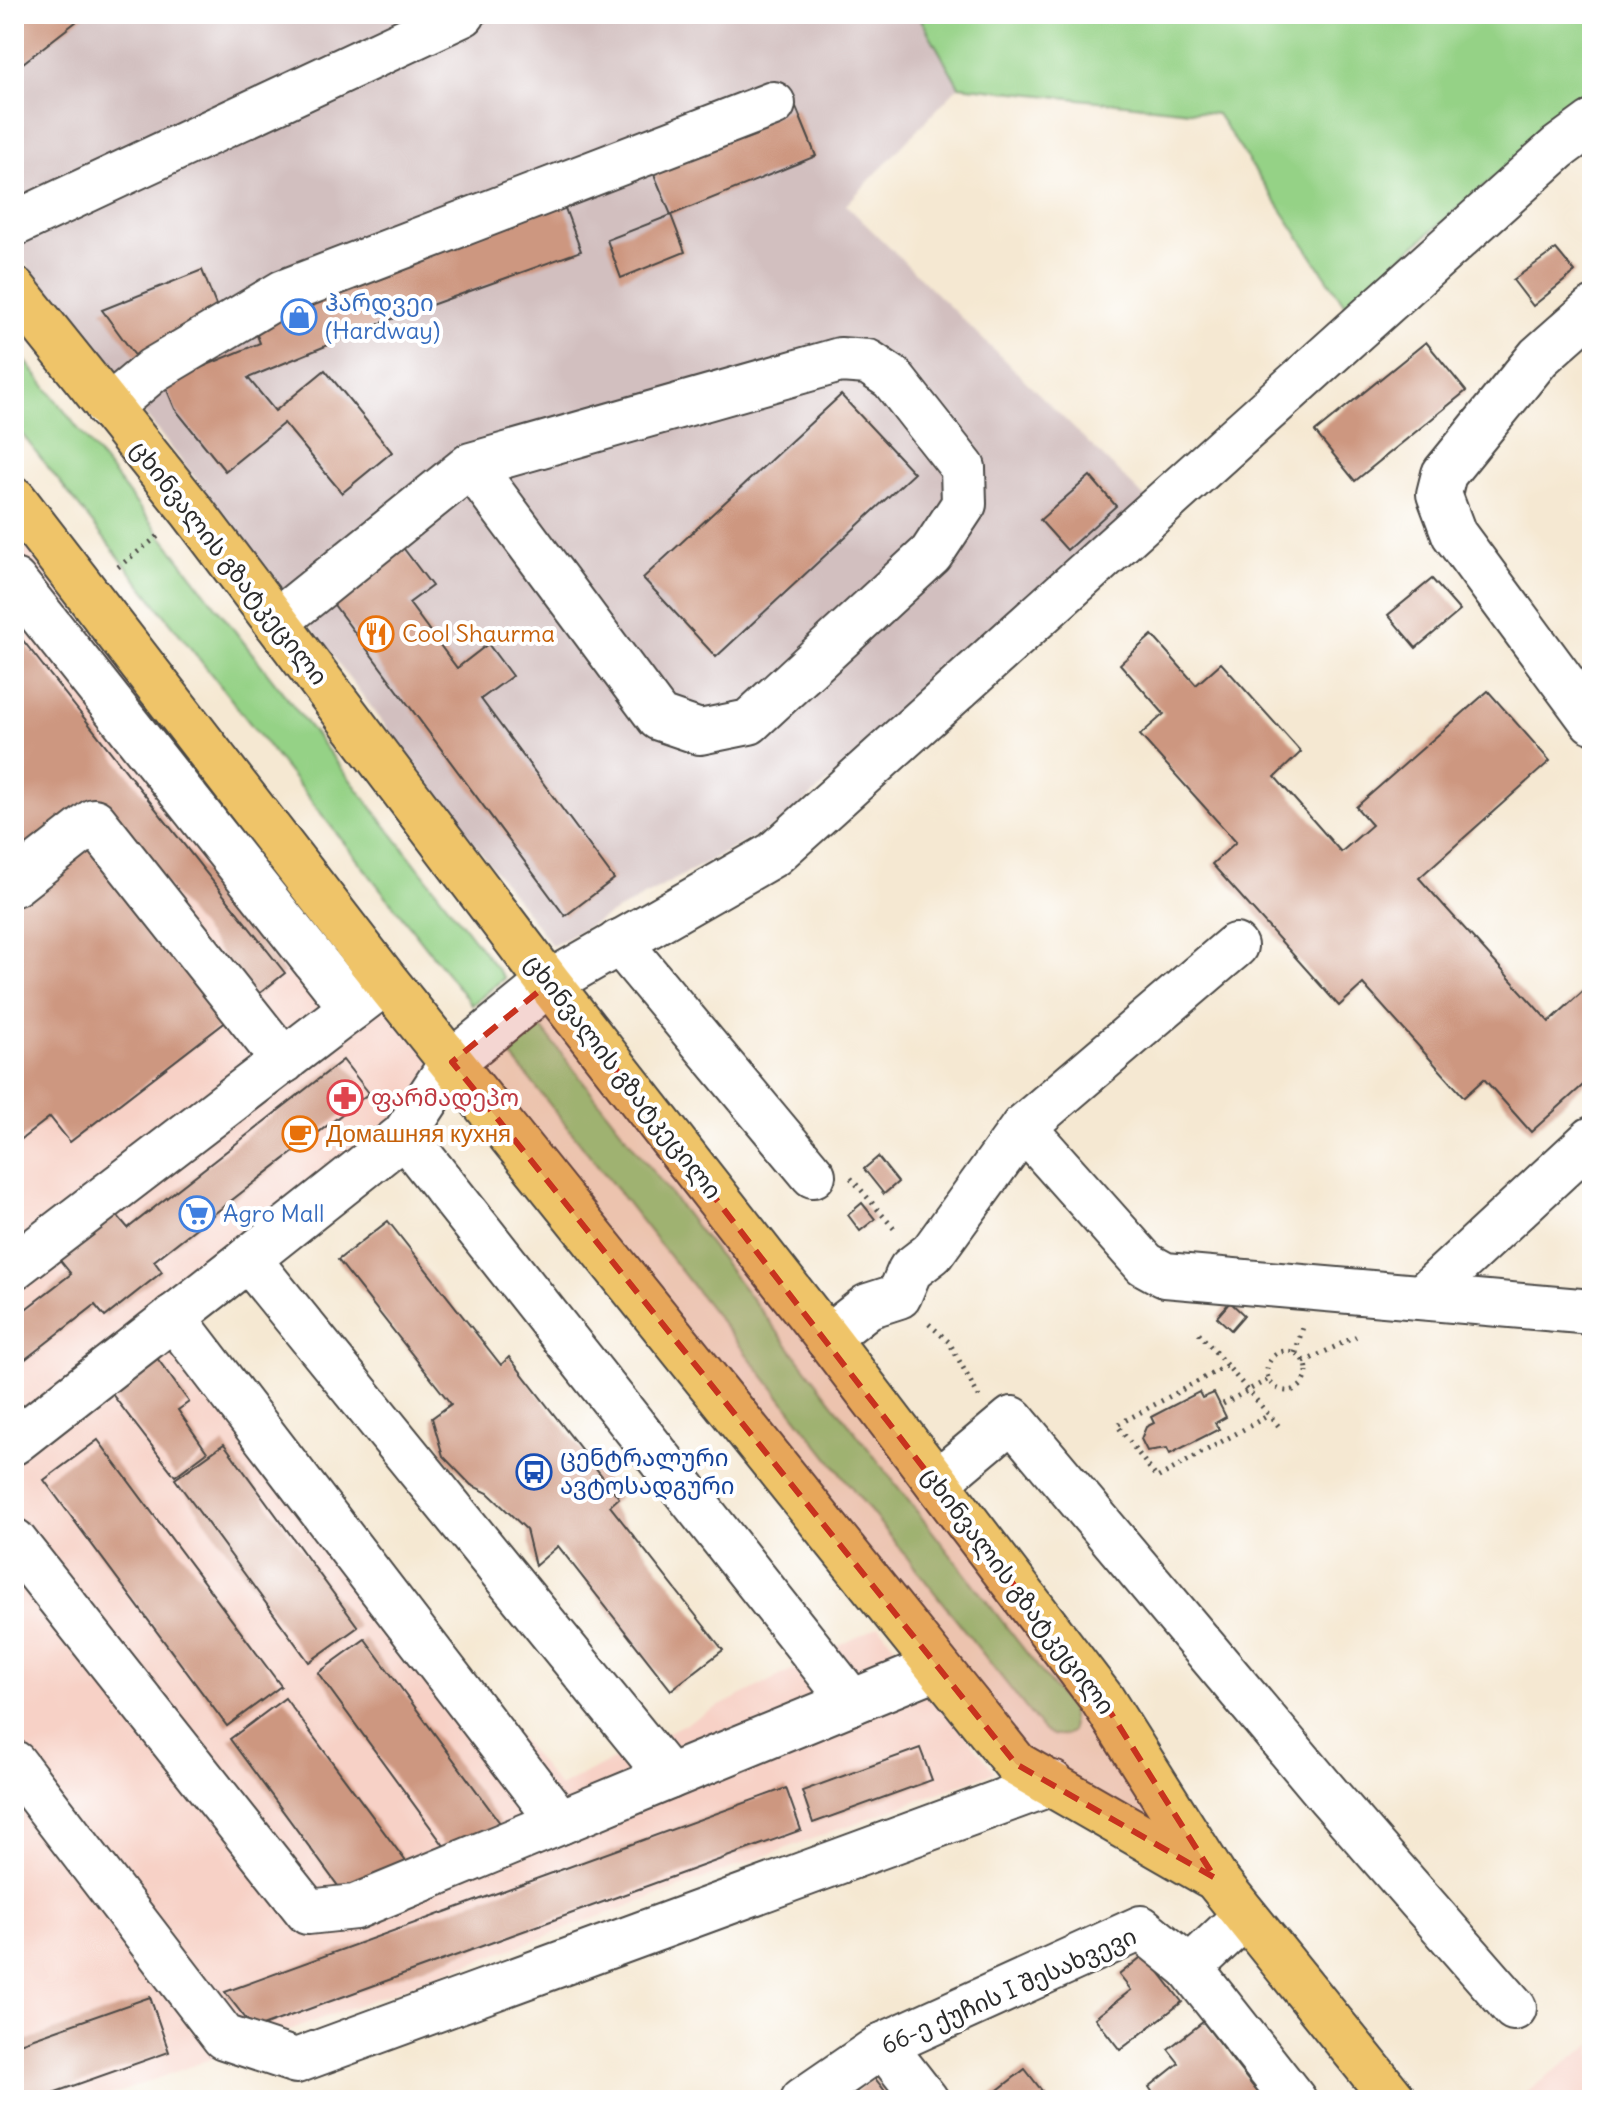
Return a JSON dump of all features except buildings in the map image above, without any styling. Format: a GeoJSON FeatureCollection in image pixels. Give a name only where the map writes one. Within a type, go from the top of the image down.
{"type":"FeatureCollection","features":[{"type":"Feature","properties":{"kind":"main road","name":"ცხინვალის გზატკეცილი"},"geometry":{"type":"LineString","coordinates":[[14,289],[192,511],[549,983],[937,1482],[1102,1699],[1215,1878],[1394,2100]]}},
{"type":"Feature","properties":{"kind":"main road","name":"ცხინვალის გზატკეცილი"},"geometry":{"type":"LineString","coordinates":[[14,499],[386,981],[1016,1764],[1215,1878]]}},
{"type":"Feature","properties":{"kind":"street"},"geometry":{"type":"LineString","coordinates":[[14,224],[463,14]]}},
{"type":"Feature","properties":{"kind":"street"},"geometry":{"type":"LineString","coordinates":[[108,408],[153,370],[284,292],[773,104]]}},
{"type":"Feature","properties":{"kind":"street"},"geometry":{"type":"LineString","coordinates":[[14,1442],[404,1135],[452,1062],[549,983],[774,854],[1558,148],[1592,123]]}},
{"type":"Feature","properties":{"kind":"street"},"geometry":{"type":"LineString","coordinates":[[1592,310],[1539,357],[1444,474],[1439,494],[1454,534],[1592,721]]}},
{"type":"Feature","properties":{"kind":"street"},"geometry":{"type":"LineString","coordinates":[[276,622],[471,465],[840,360],[868,362],[892,378],[963,468],[964,504],[931,554],[749,722],[700,732],[659,718],[471,465]]}},
{"type":"Feature","properties":{"kind":"street"},"geometry":{"type":"LineString","coordinates":[[14,581],[352,1008]]}},
{"type":"Feature","properties":{"kind":"street"},"geometry":{"type":"LineString","coordinates":[[14,884],[94,821],[284,1061]]}},
{"type":"Feature","properties":{"kind":"street"},"geometry":{"type":"LineString","coordinates":[[619,942],[813,1175]]}},
{"type":"Feature","properties":{"kind":"street"},"geometry":{"type":"LineString","coordinates":[[827,1338],[904,1283],[932,1253],[1023,1127],[1235,946]]}},
{"type":"Feature","properties":{"kind":"street"},"geometry":{"type":"LineString","coordinates":[[16,1261],[386,981]]}},
{"type":"Feature","properties":{"kind":"street"},"geometry":{"type":"LineString","coordinates":[[1023,1127],[1145,1264],[1165,1275],[1592,1312]]}},
{"type":"Feature","properties":{"kind":"street"},"geometry":{"type":"LineString","coordinates":[[404,1135],[852,1702]]}},
{"type":"Feature","properties":{"kind":"street"},"geometry":{"type":"LineString","coordinates":[[1423,1296],[1592,1139]]}},
{"type":"Feature","properties":{"kind":"street"},"geometry":{"type":"LineString","coordinates":[[248,1259],[669,1777]]}},
{"type":"Feature","properties":{"kind":"street"},"geometry":{"type":"LineString","coordinates":[[173,1317],[560,1822]]}},
{"type":"Feature","properties":{"kind":"street"},"geometry":{"type":"LineString","coordinates":[[937,1482],[1012,1419],[1328,1795],[1514,2008]]}},
{"type":"Feature","properties":{"kind":"street"},"geometry":{"type":"LineString","coordinates":[[14,1541],[308,1912],[355,1907],[937,1667]]}},
{"type":"Feature","properties":{"kind":"street"},"geometry":{"type":"LineString","coordinates":[[14,1763],[224,2037],[296,2061],[1052,1783]]}},
{"type":"Feature","properties":{"kind":"street"},"geometry":{"type":"LineString","coordinates":[[1245,1916],[1190,1968],[1294,2100]]}},
{"type":"Feature","properties":{"kind":"street","name":"66-ე ქუჩის I შესახვევი"},"geometry":{"type":"LineString","coordinates":[[803,2100],[883,2045],[1141,1928],[1190,1968]]}},
{"type":"Feature","properties":{"kind":"street"},"geometry":{"type":"LineString","coordinates":[[883,2045],[926,2100]]}},
{"type":"Feature","properties":{"kind":"path"},"geometry":{"type":"LineString","coordinates":[[85,591],[192,511]]}},
{"type":"Feature","properties":{"kind":"path"},"geometry":{"type":"LineString","coordinates":[[813,1175],[853,1179],[894,1227],[904,1283],[949,1342],[985,1407],[1012,1419]]}},
{"type":"Feature","properties":{"kind":"path"},"geometry":{"type":"LineString","coordinates":[[1295,1353],[1307,1317]]}},
{"type":"Feature","properties":{"kind":"path"},"geometry":{"type":"LineString","coordinates":[[1199,1333],[1282,1430]]}},
{"type":"Feature","properties":{"kind":"path"},"geometry":{"type":"LineString","coordinates":[[1295,1353],[1306,1368],[1301,1384],[1284,1390],[1269,1379],[1267,1366],[1275,1355],[1295,1353]]}},
{"type":"Feature","properties":{"kind":"path"},"geometry":{"type":"LineString","coordinates":[[1226,1366],[1117,1425],[1157,1478],[1269,1415]]}},
{"type":"Feature","properties":{"kind":"path"},"geometry":{"type":"LineString","coordinates":[[1223,1404],[1269,1379]]}},
{"type":"Feature","properties":{"kind":"highlighted area"},"geometry":{"type":"Polygon","coordinates":[[[549,983],[1102,1699],[1215,1878],[1016,1764],[452,1062],[549,983]]]}},
{"type":"Feature","properties":{"kind":"shaded area"},"geometry":{"type":"Polygon","coordinates":[[[14,14],[918,14],[959,86],[846,205],[1149,502],[783,821],[552,946],[260,560],[14,249],[14,14]]]}},
{"type":"Feature","properties":{"kind":"shaded area"},"geometry":{"type":"Polygon","coordinates":[[[14,532],[464,1101],[189,1319],[559,1787],[879,1626],[995,1772],[98,2100],[14,2100],[14,532]]]}},
{"type":"Feature","properties":{"kind":"shaded area"},"geometry":{"type":"Polygon","coordinates":[[[1592,2044],[1592,2100],[1515,2100],[1592,2044]]]}},
{"type":"Feature","properties":{"kind":"green space"},"geometry":{"type":"Polygon","coordinates":[[[918,14],[1592,14],[1592,94],[1345,305],[1217,114],[959,86],[918,14]]]}},
{"type":"Feature","properties":{"kind":"green space"},"geometry":{"type":"Polygon","coordinates":[[[14,346],[504,978],[472,1005],[14,424],[14,346]]]}},
{"type":"Feature","properties":{"kind":"green space"},"geometry":{"type":"Polygon","coordinates":[[[534,1018],[1071,1710],[1072,1731],[1058,1736],[1043,1730],[502,1044],[534,1018]]]}},
{"type":"Feature","properties":{"kind":"place","name":"ჰარდვეი (Hardway)"},"geometry":{"type":"Point","coordinates":[299,317]}},
{"type":"Feature","properties":{"kind":"place","name":"Cool Shaurma"},"geometry":{"type":"Point","coordinates":[376,634]}},
{"type":"Feature","properties":{"kind":"place","name":"ფარმადეპო"},"geometry":{"type":"Point","coordinates":[345,1098]}},
{"type":"Feature","properties":{"kind":"place","name":"Домашняя кухня"},"geometry":{"type":"Point","coordinates":[300,1134]}},
{"type":"Feature","properties":{"kind":"place","name":"Agro Mall"},"geometry":{"type":"Point","coordinates":[197,1214]}},
{"type":"Feature","properties":{"kind":"place","name":"ცენტრალური ავტოსადგური"},"geometry":{"type":"Point","coordinates":[534,1472]}}]}
